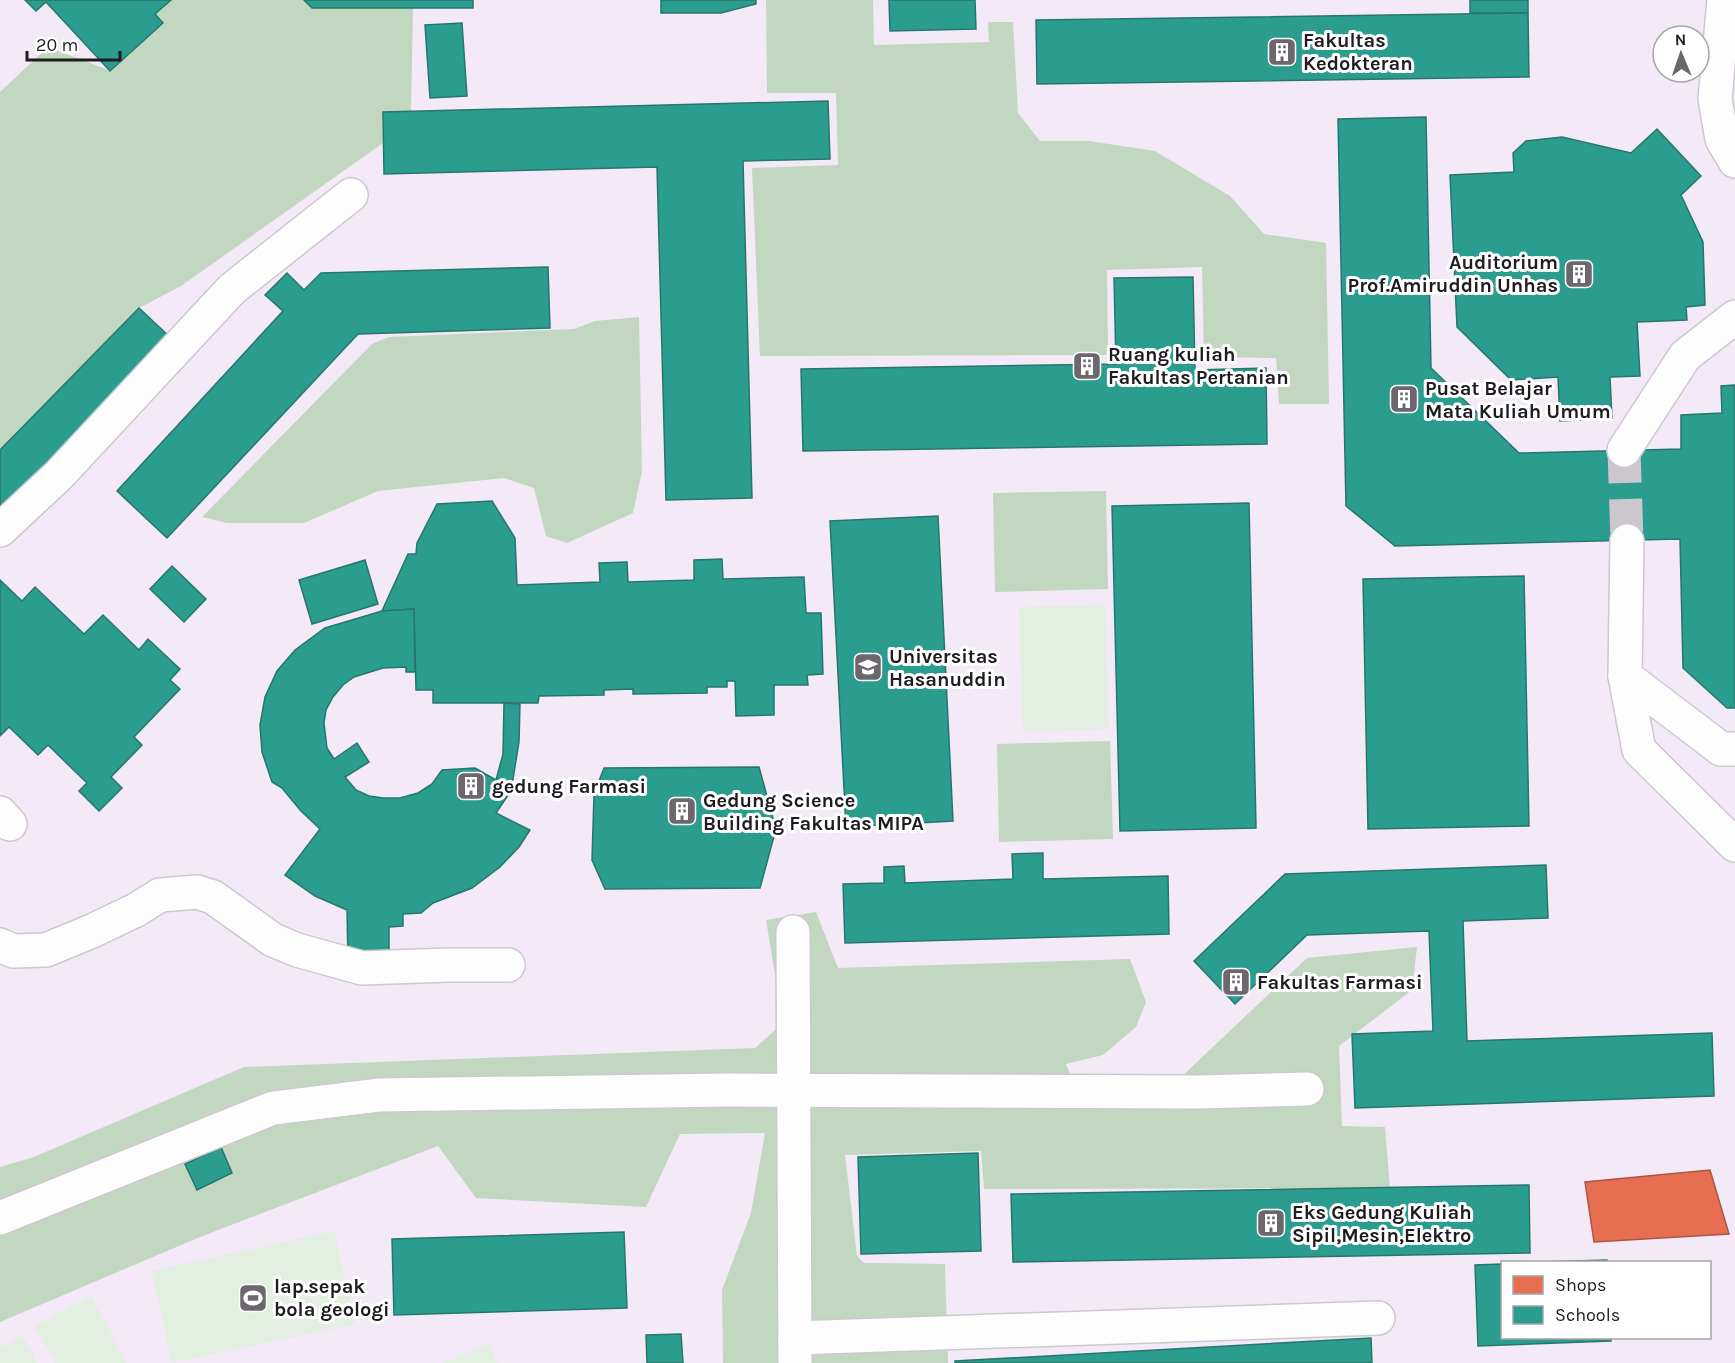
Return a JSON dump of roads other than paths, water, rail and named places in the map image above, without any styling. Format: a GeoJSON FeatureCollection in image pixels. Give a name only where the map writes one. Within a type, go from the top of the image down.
{"type":"FeatureCollection","features":[{"type":"Feature","properties":{"kind":"street"},"geometry":{"type":"LineString","coordinates":[[1724,0],[1715,99],[1722,139],[1735,161]]}},
{"type":"Feature","properties":{"kind":"street"},"geometry":{"type":"LineString","coordinates":[[0,530],[58,475],[232,289],[351,195]]}},
{"type":"Feature","properties":{"kind":"street"},"geometry":{"type":"LineString","coordinates":[[1624,450],[1685,356],[1735,317]]}},
{"type":"Feature","properties":{"kind":"street"},"geometry":{"type":"LineString","coordinates":[[1627,541],[1625,676],[1639,750],[1735,844]]}},
{"type":"Feature","properties":{"kind":"street"},"geometry":{"type":"LineString","coordinates":[[1625,676],[1721,749],[1735,750]]}},
{"type":"Feature","properties":{"kind":"street"},"geometry":{"type":"LineString","coordinates":[[0,945],[13,951],[46,950],[136,910],[160,895],[197,892],[213,897],[273,940],[297,950],[362,968],[508,965]]}},
{"type":"Feature","properties":{"kind":"street"},"geometry":{"type":"LineString","coordinates":[[794,932],[795,1351],[1378,1318]]}},
{"type":"Feature","properties":{"kind":"street"},"geometry":{"type":"LineString","coordinates":[[0,1218],[273,1108],[378,1095],[795,1090],[1199,1092],[1307,1089]]}},
{"type":"Feature","properties":{"kind":"tunnel"},"geometry":{"type":"LineString","coordinates":[[1624,450],[1627,541]]}},
{"type":"Feature","properties":{"kind":"place","name":"Fakultas Kedokteran"},"geometry":{"type":"Point","coordinates":[1282,52]}},
{"type":"Feature","properties":{"kind":"place","name":"Auditorium Prof.Amiruddin Unhas"},"geometry":{"type":"Point","coordinates":[1579,274]}},
{"type":"Feature","properties":{"kind":"place","name":"Ruang kuliah Fakultas Pertanian"},"geometry":{"type":"Point","coordinates":[1087,366]}},
{"type":"Feature","properties":{"kind":"place","name":"Pusat Belajar Mata Kuliah Umum"},"geometry":{"type":"Point","coordinates":[1404,399]}},
{"type":"Feature","properties":{"kind":"place","name":"Universitas Hasanuddin"},"geometry":{"type":"Point","coordinates":[868,667]}},
{"type":"Feature","properties":{"kind":"place","name":"gedung Farmasi"},"geometry":{"type":"Point","coordinates":[471,786]}},
{"type":"Feature","properties":{"kind":"place","name":"Gedung Science Building Fakultas MIPA"},"geometry":{"type":"Point","coordinates":[682,811]}},
{"type":"Feature","properties":{"kind":"place","name":"Fakultas Farmasi"},"geometry":{"type":"Point","coordinates":[1236,982]}},
{"type":"Feature","properties":{"kind":"place","name":"Eks Gedung Kuliah Sipil,Mesin,Elektro"},"geometry":{"type":"Point","coordinates":[1271,1223]}},
{"type":"Feature","properties":{"kind":"place","name":"lap.sepak bola geologi"},"geometry":{"type":"Point","coordinates":[253,1298]}}]}
